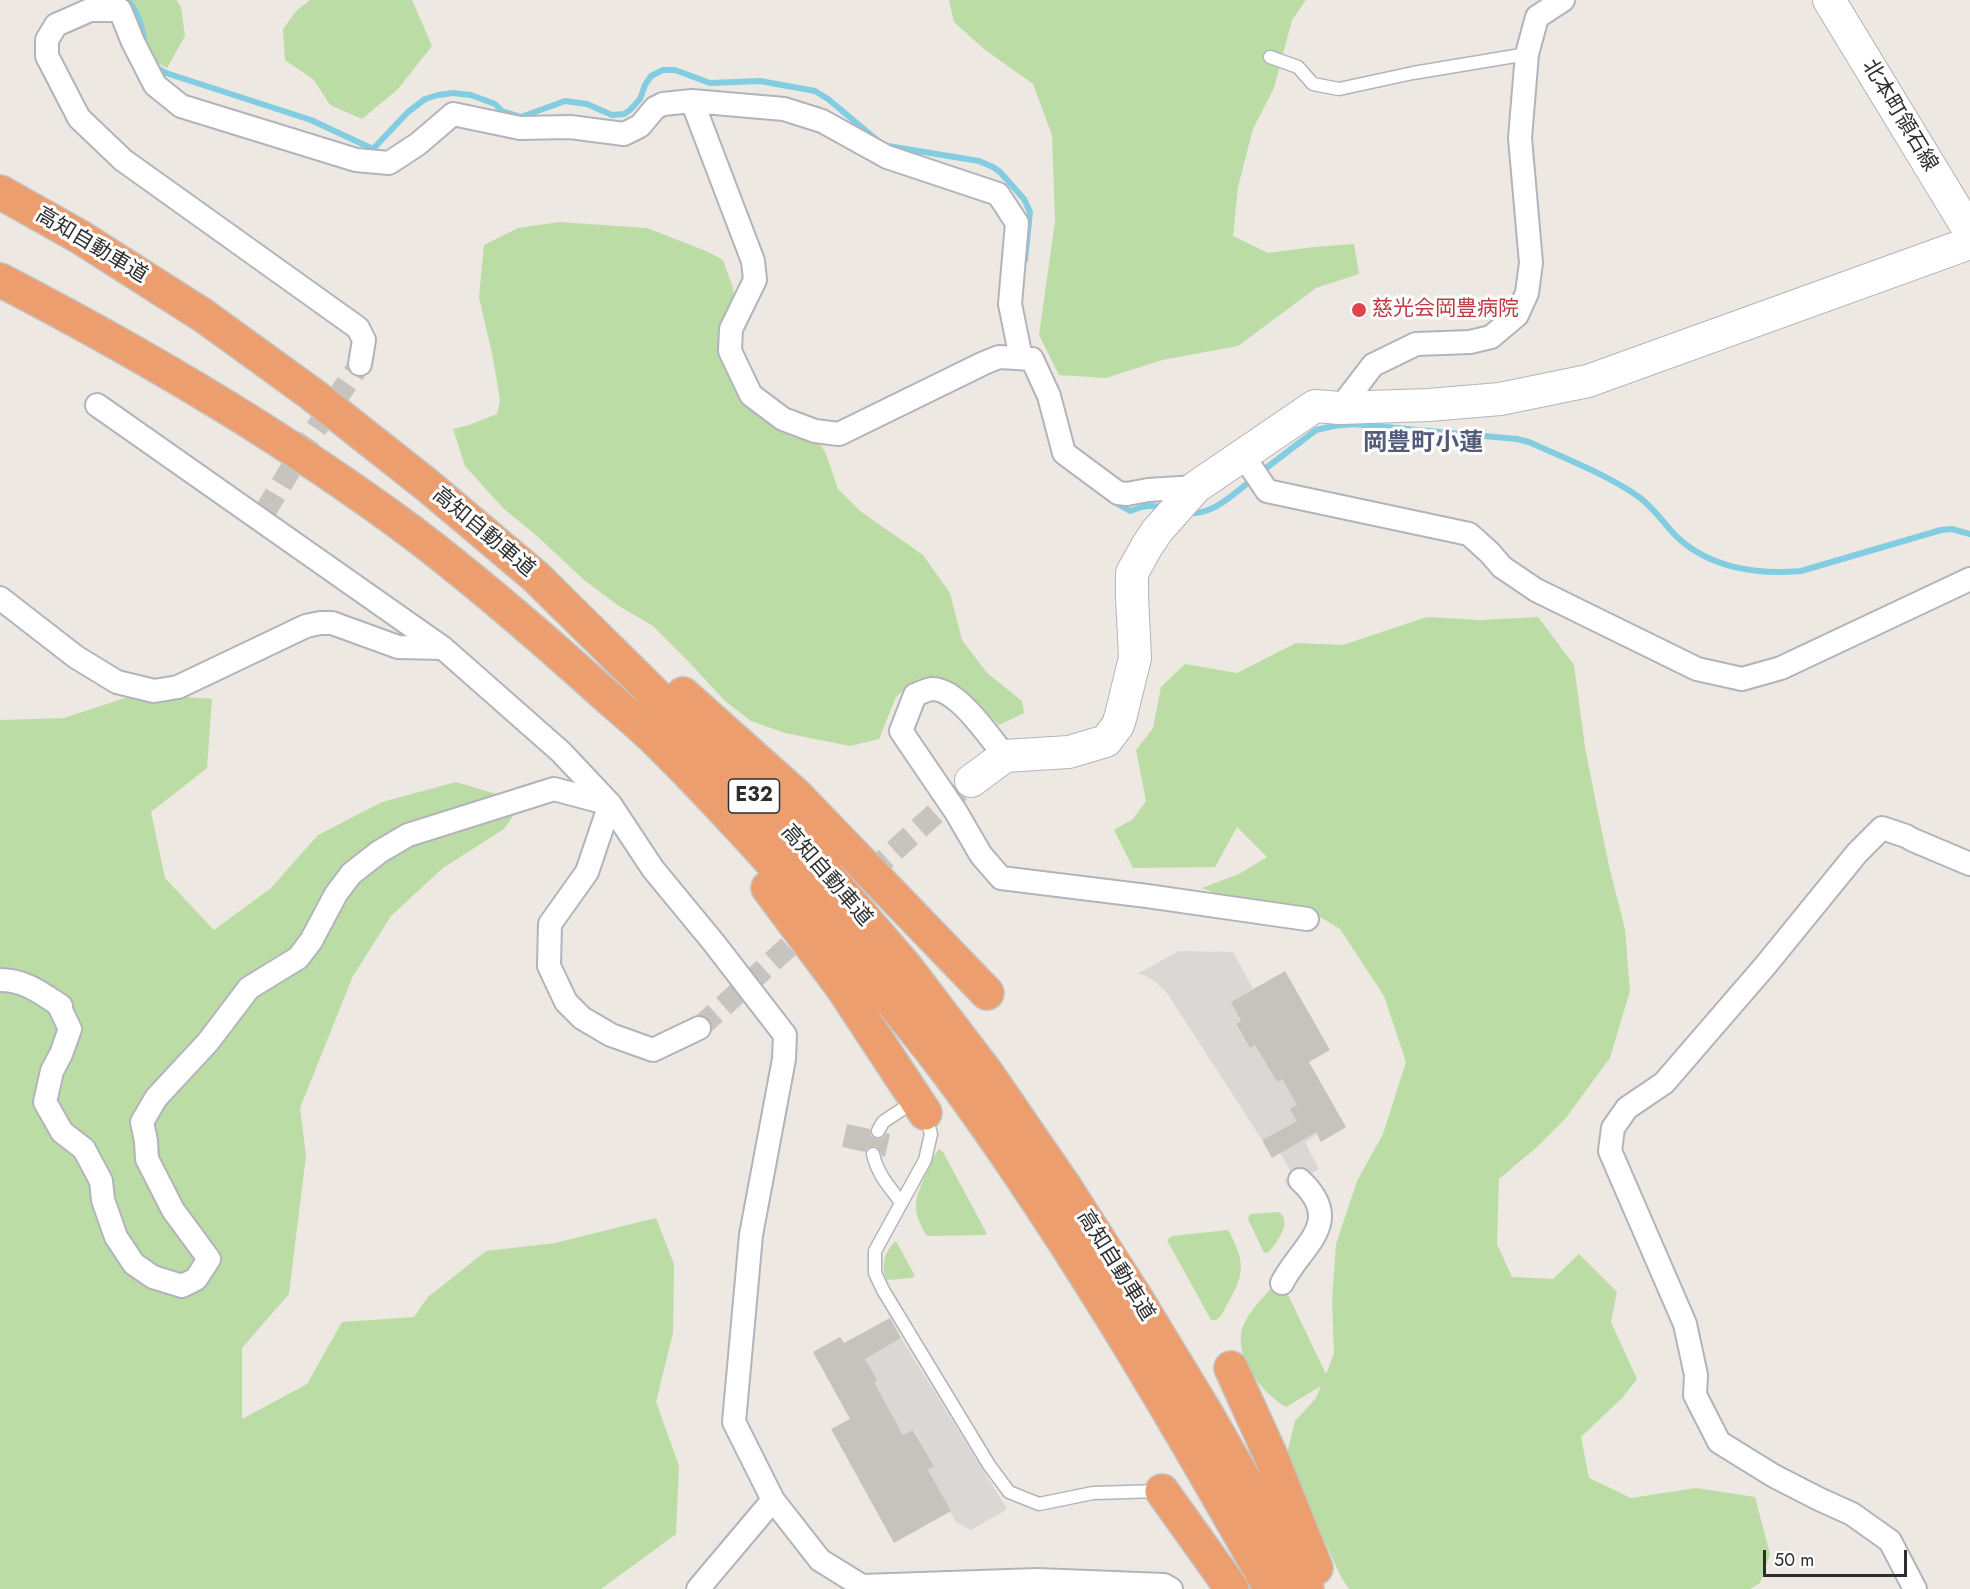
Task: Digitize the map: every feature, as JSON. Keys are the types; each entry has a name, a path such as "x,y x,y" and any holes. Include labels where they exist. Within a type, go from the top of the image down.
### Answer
{"highway":[{"name":"高知自動車道","path":"0,192 80,237 222,329 427,485 536,577 685,724 806,851 904,966 986,1072 1065,1187 1203,1408 1307,1589"},
{"name":"高知自動車道","path":"0,280 167,372 287,446 412,533 531,628 660,744 771,861 880,986 946,1071 1038,1203 1110,1315 1178,1427 1271,1589"},
{"path":"536,577 695,704 796,795 987,993"},
{"path":"531,628 766,884 842,987 921,1106"},
{"path":"1232,1368 1326,1589"},
{"path":"1162,1491 1232,1589"}],"street":[{"path":"1340,408 1373,365 1416,344 1470,342 1491,337 1517,315 1527,293 1531,263 1520,138 1527,54 1537,17 1563,0"},
{"name":"北本町領石線","path":"1829,0 1970,232"},
{"path":"360,364 364,340 358,328 123,160 79,118 47,56 47,40 56,26 90,10 120,10 155,85 182,106 356,160 389,163 418,144 453,114 520,128 570,127 624,134 640,126 655,108 663,104 692,101 784,109 822,121 886,157 998,194 1017,223 1010,304 1026,359 1049,396 1064,453 1118,493 1127,494 1148,490 1182,503"},
{"path":"692,101 753,261 755,280 731,329 730,351 751,395 783,419 815,431 839,434 984,363 999,357 1026,359"},
{"path":"971,781 1005,756 1069,752 1106,741 1118,725 1135,658 1132,573 1135,565 1152,538 1182,503 1253,469 1316,406 1340,408 1430,405 1500,399 1588,381 1970,243"},
{"path":"97,405 262,516 443,648 561,752 610,804 653,869 785,1035 784,1059 751,1236 734,1422 773,1500 820,1560 862,1586 1037,1580 1164,1585 1171,1589"},
{"path":"1253,469 1268,491 1469,534 1491,553 1502,567 1536,590 1697,669 1742,678 1781,668 1970,579"},
{"path":"0,598 76,657 117,682 154,691 178,687 306,626 320,623 332,623 399,647 443,648"},
{"path":"1005,756 952,695 932,689 915,695 901,730 956,812 981,855 1001,878 1307,919"},
{"path":"0,980 13,980 28,985 61,1006 70,1029 52,1071 45,1102 63,1132 84,1149 101,1180 103,1200 116,1237 134,1264 153,1277 182,1286 196,1279 208,1259 173,1210 147,1159 142,1122 156,1098 208,1042 249,988 298,957 311,941 336,894 351,874 379,852 408,835 554,789 610,804"},
{"path":"610,804 587,872 550,924 549,966 566,1002 582,1018 611,1035 653,1050 699,1028"},
{"path":"1914,1589 1890,1541 1852,1514 1774,1476 1719,1442 1695,1395 1696,1374 1685,1324 1610,1151 1613,1128 1627,1108 1664,1083 1765,966 1857,853 1882,828 1970,864"},
{"path":"1282,1283 1287,1272 1313,1239 1319,1225 1318,1205 1310,1190 1300,1180"},
{"path":"698,1589 773,1500"}],"lane":[{"path":"1270,57 1298,67 1313,84 1339,89 1413,73 1527,54"},
{"path":"878,1131 883,1122 921,1106 931,1134 925,1160 875,1251 875,1273 883,1290 989,1465 1009,1492 1040,1504 1094,1493 1162,1491"},
{"path":"873,1154 876,1166 884,1180 901,1202"}],"green space":[{"path":"100,0 176,0 181,7 185,36 167,68 143,55"},
{"path":"310,0 412,0 432,46 398,89 362,119 330,105 314,80 285,60 283,29 297,10"},
{"path":"949,0 1306,0 1292,20 1274,88 1253,129 1238,187 1233,236 1268,253 1354,244 1359,274 1316,288 1238,346 1162,360 1106,378 1059,375 1039,335 1055,221 1052,135 1033,84 984,49 954,22"},
{"path":"559,222 647,228 723,260 733,288 741,365 762,403 801,413 826,454 838,489 860,511 923,555 950,593 962,640 987,673 1022,701 1024,713 999,725 953,682 927,679 906,688 896,697 879,739 850,746 785,733 751,721 725,701 653,626 619,606 584,580 504,509 465,466 453,429 497,414 500,400 479,297 484,245 518,228"},
{"path":"1427,617 1480,620 1538,617 1574,665 1585,747 1609,866 1625,929 1630,991 1610,1058 1565,1119 1537,1147 1499,1179 1497,1244 1512,1277 1553,1279 1579,1254 1617,1292 1611,1322 1637,1379 1622,1398 1581,1437 1589,1478 1631,1498 1696,1488 1755,1497 1770,1554 1760,1583 1750,1589 1349,1589 1285,1461 1295,1421 1316,1398 1321,1386 1286,1407 1276,1401 1258,1382 1244,1358 1241,1333 1245,1322 1280,1278 1326,1374 1334,1353 1332,1300 1336,1244 1357,1181 1383,1134 1406,1062 1384,996 1340,929 1302,906 1245,904 1202,888 1239,874 1267,857 1237,827 1215,867 1133,868 1114,830 1133,819 1146,801 1136,750 1153,728 1161,687 1185,664 1237,673 1296,643 1343,645"},
{"path":"140,693 212,699 207,768 151,812 165,878 214,930 271,888 318,835 382,802 456,782 523,802 504,829 443,868 391,916 353,976 300,1108 306,1155 289,1294 242,1348 242,1419 307,1384 342,1322 414,1317 428,1297 486,1251 555,1243 656,1218 674,1264 673,1333 656,1402 679,1466 676,1534 601,1589 0,1589 0,720 64,718"},
{"path":"939,1149 943,1152 986,1235 927,1236 922,1227 916,1212 917,1198"},
{"path":"1279,1212 1283,1216 1284,1227 1276,1243 1269,1252 1264,1253 1248,1219 1250,1214"},
{"path":"1228,1230 1239,1255 1240,1274 1238,1284 1221,1316 1216,1320 1211,1320 1167,1240 1172,1236"},
{"path":"896,1241 915,1276 887,1280 884,1270 885,1259 892,1244"}],"shaded area":[{"path":"1179,951 1233,952 1253,989 1231,1002 1241,1021 1236,1025 1250,1048 1258,1043 1263,1059 1277,1082 1282,1079 1297,1105 1290,1109 1297,1121 1262,1140 1167,993 1156,982 1137,974"},
{"path":"1311,1124 1317,1135 1305,1142 1319,1169 1288,1187 1284,1180 1293,1175 1280,1153"},
{"path":"901,1338 1007,1509 971,1530 956,1522 928,1470 934,1466 914,1430 903,1435 883,1398 880,1400 865,1359"}],"building":[{"path":"1285,971 1330,1050 1309,1062 1346,1127 1321,1142 1316,1132 1272,1158 1262,1140 1297,1121 1290,1109 1297,1105 1282,1079 1277,1082 1255,1045 1250,1048 1236,1024 1241,1021 1231,1002"},
{"path":"847,1124 870,1129 871,1136 878,1139 883,1138 886,1133 890,1134 885,1157 875,1146 868,1148 865,1152 842,1147"},
{"path":"890,1318 901,1338 865,1359 877,1380 874,1382 903,1435 913,1430 934,1466 928,1470 951,1511 894,1543 831,1429 850,1419 813,1352 840,1337 844,1343"}],"waterway":[{"path":"127,0 140,21 145,46"},
{"path":"155,67 166,73 311,120 373,149 408,112 425,99 438,95 453,93 471,95 495,104 502,111 521,117 565,101 587,104 612,115 624,114 640,99 651,76 663,70 675,70 710,83 760,81 815,91 877,140"},
{"path":"888,146 979,161 1000,172 1024,199 1030,212 1025,260"},
{"path":"1261,472 1316,430 1353,424 1529,442 1586,467 1639,497 1690,548 1719,562 1751,570 1801,571 1941,530 1952,529 1970,534"},
{"path":"1187,513 1197,513 1214,507 1253,479"},
{"path":"1114,502 1130,511 1147,506 1165,508"}],"tunnel":[{"path":"264,513 309,439 360,364"},
{"path":"699,1028 971,781"}],"place":[{"name":"慈光会岡豊病院","path":"1359,310"}],"district":[{"name":"岡豊町小蓮","path":"1423,444"}]}
